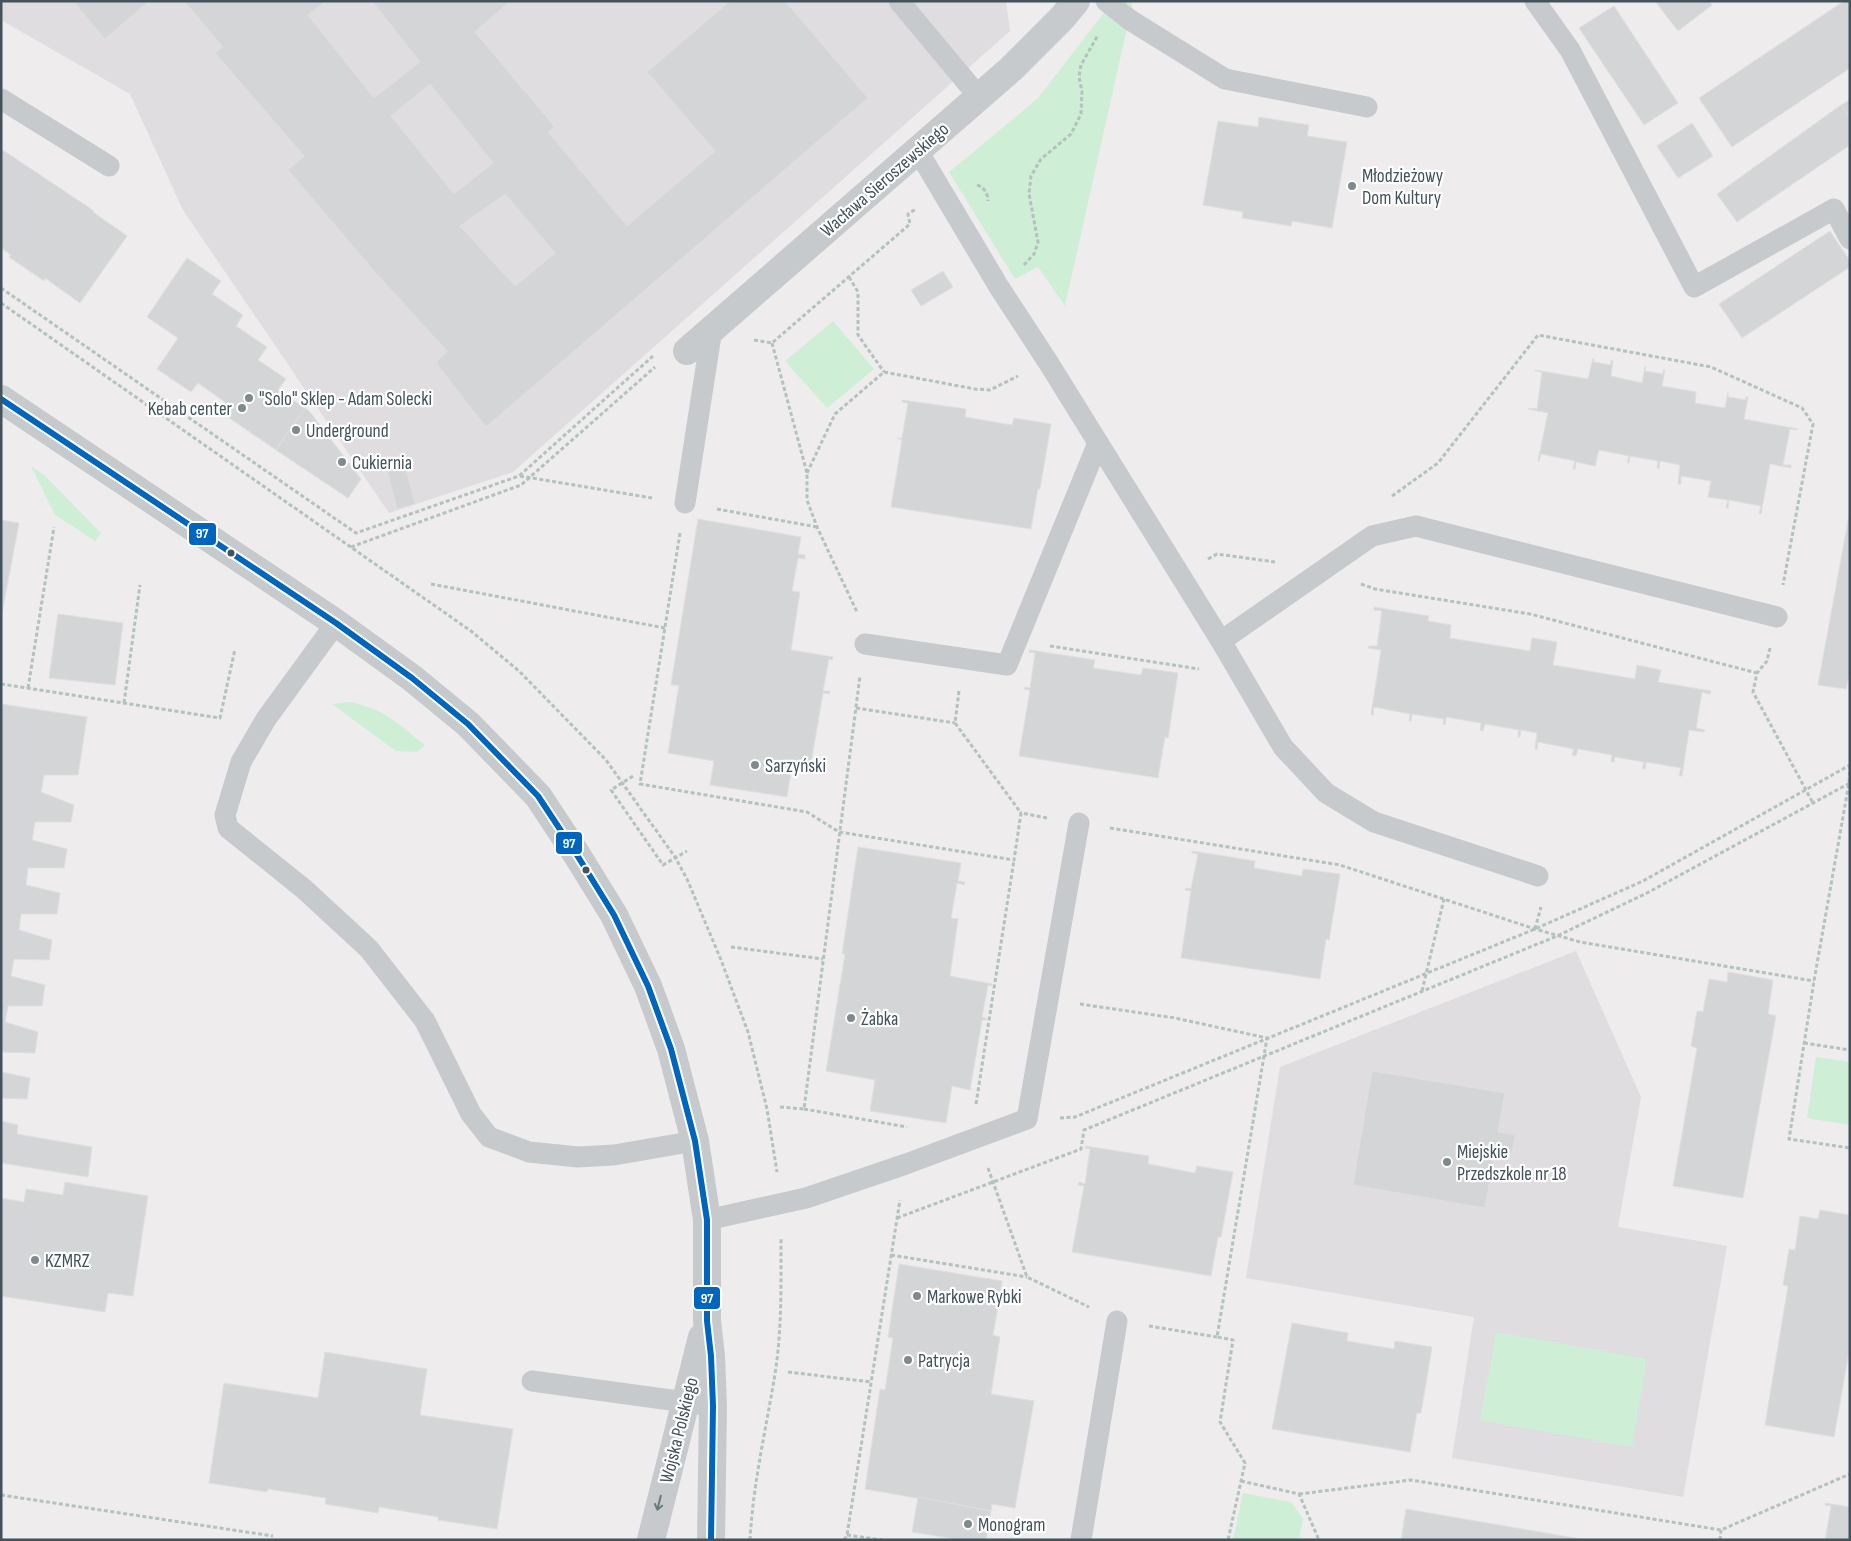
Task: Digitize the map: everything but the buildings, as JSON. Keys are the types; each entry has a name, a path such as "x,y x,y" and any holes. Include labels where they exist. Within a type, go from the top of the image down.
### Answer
{"street":[{"name":"Wacława Sieroszewskiego","path":"687,352 1011,69 1062,18 1076,1"},
{"name":"Wojska Polskiego","path":"1,399 336,623 412,678 468,724 538,796 577,855 614,915 648,986 671,1049 695,1141 707,1220 707,1321 712,1356 713,1406 711,1540"},
{"name":"Wojska Polskiego","path":"651,1540 707,1321"}],"lane":[{"path":"899,1 979,97"},
{"path":"1106,1 1130,20 1224,79 1367,107"},
{"path":"1535,1 1570,50 1694,287 1834,209 1850,239"},
{"path":"1,99 109,166"},
{"path":"918,150 994,279 1048,362 1221,641 1283,747 1326,793 1374,822 1538,876"},
{"path":"685,503 712,329"},
{"path":"864,644 1007,665 1098,442"},
{"path":"1221,641 1372,536 1416,526 1777,617"},
{"path":"336,623 266,719 241,762 224,815 228,828 304,889 369,949 425,1021 471,1114 489,1136 529,1152 578,1157 614,1155 695,1141"},
{"path":"707,1220 806,1198 906,1164 1027,1119 1079,823"},
{"path":"1081,1540 1117,1321"},
{"path":"532,1381 713,1406"}],"path":[{"path":"1022,267 1034,254 1038,242 1029,194 1032,176 1042,159 1071,134 1081,114 1082,92 1079,78 1081,65 1100,32"},
{"path":"972,183 981,186 988,194 988,205"},
{"path":"849,277 858,292 858,335 884,372 975,389 990,390 1048,362"},
{"path":"1,288 356,533 519,476 653,356"},
{"path":"1,304 351,547 522,485 675,349 687,352"},
{"path":"1391,497 1438,463 1538,336 1711,368 1802,408 1813,424 1777,617 1767,661 1757,673 1753,692 1813,803"},
{"path":"772,343 807,473 807,500 817,527 866,630 804,1109"},
{"path":"807,473 835,414 884,372"},
{"path":"685,503 640,784 807,812 839,832 1014,860"},
{"path":"28,688 54,527"},
{"path":"1181,577 1217,554 1295,565 1375,589 1530,614 1757,673"},
{"path":"431,584 664,628"},
{"path":"124,703 140,585"},
{"path":"1017,641 1242,676"},
{"path":"1,684 220,718 235,649"},
{"path":"963,659 955,724 1021,813 1340,865 1534,929 1580,942 1814,981"},
{"path":"856,708 955,724"},
{"path":"1027,1119 1074,1117 1534,929 1643,881 1850,765"},
{"path":"1850,765 1849,783 1814,981 1789,1139 1850,1148"},
{"path":"633,776 612,790 663,865 687,851"},
{"path":"897,1218 1081,1149 1084,1130 1557,936 1647,893 1849,783"},
{"path":"1021,813 970,1138 978,1138 1027,1277"},
{"path":"1422,992 1444,899"},
{"path":"732,947 823,958"},
{"path":"1048,1000 1174,1018 1267,1038"},
{"path":"1217,1337 1267,1038"},
{"path":"1804,1043 1850,1050"},
{"path":"780,1107 804,1109 908,1128 906,1164 847,1535 844,1540"},
{"path":"891,1255 1027,1277 1117,1321 1233,1340 1220,1422 1245,1463 1228,1540"},
{"path":"788,1372 871,1382"},
{"path":"1241,1481 1299,1494 1411,1480 1721,1530 1850,1474"},
{"path":"1299,1494 1319,1540"},
{"path":"1,1495 273,1536"},
{"path":"1720,1540 1721,1530"},
{"path":"847,1535 882,1540"}],"shaded area":[{"path":"1,1 1006,1 1010,31 513,472 389,513 183,210 130,94 1,20"},
{"name":"Miejskie Przedszkole nr 18","path":"1576,951 1641,1097 1618,1227 1727,1246 1683,1497 1452,1458 1474,1317 1246,1278 1280,1067"}],"green space":[{"path":"1113,1 1133,1 1065,306 1038,267 1015,279 949,172 1038,98"},
{"path":"833,321 874,369 827,408 785,361"},
{"path":"31,466 44,475 101,533 95,541 55,515"},
{"path":"351,702 374,709 383,714 425,745 417,752 396,751 332,704"},
{"path":"1816,1057 1850,1062 1850,1125 1807,1118"},
{"path":"1496,1332 1647,1359 1632,1447 1480,1420"},
{"path":"1243,1493 1291,1502 1303,1519 1299,1540 1233,1540"}],"transit line":[{"name":"97","path":"1,399 336,623 412,678 468,724 538,796 577,855 614,915 648,986 671,1049 695,1141 707,1220 707,1321 711,1356 713,1406 711,1540"}],"place":[{"name":"Młodzieżowy Dom Kultury","path":"1352,186"},
{"name":"\"Solo\" Sklep - Adam Solecki","path":"249,398"},
{"name":"Kebab center","path":"242,408"},
{"name":"Underground","path":"296,430"},
{"name":"Cukiernia","path":"342,462"},
{"name":"Sarzyński","path":"755,765"},
{"name":"Żabka","path":"851,1018"},
{"name":"Miejskie Przedszkole nr 18","path":"1447,1162"},
{"name":"KZMRZ","path":"35,1260"},
{"name":"Markowe Rybki","path":"917,1296"},
{"name":"Patrycja","path":"908,1360"},
{"name":"Monogram","path":"968,1524"}]}
